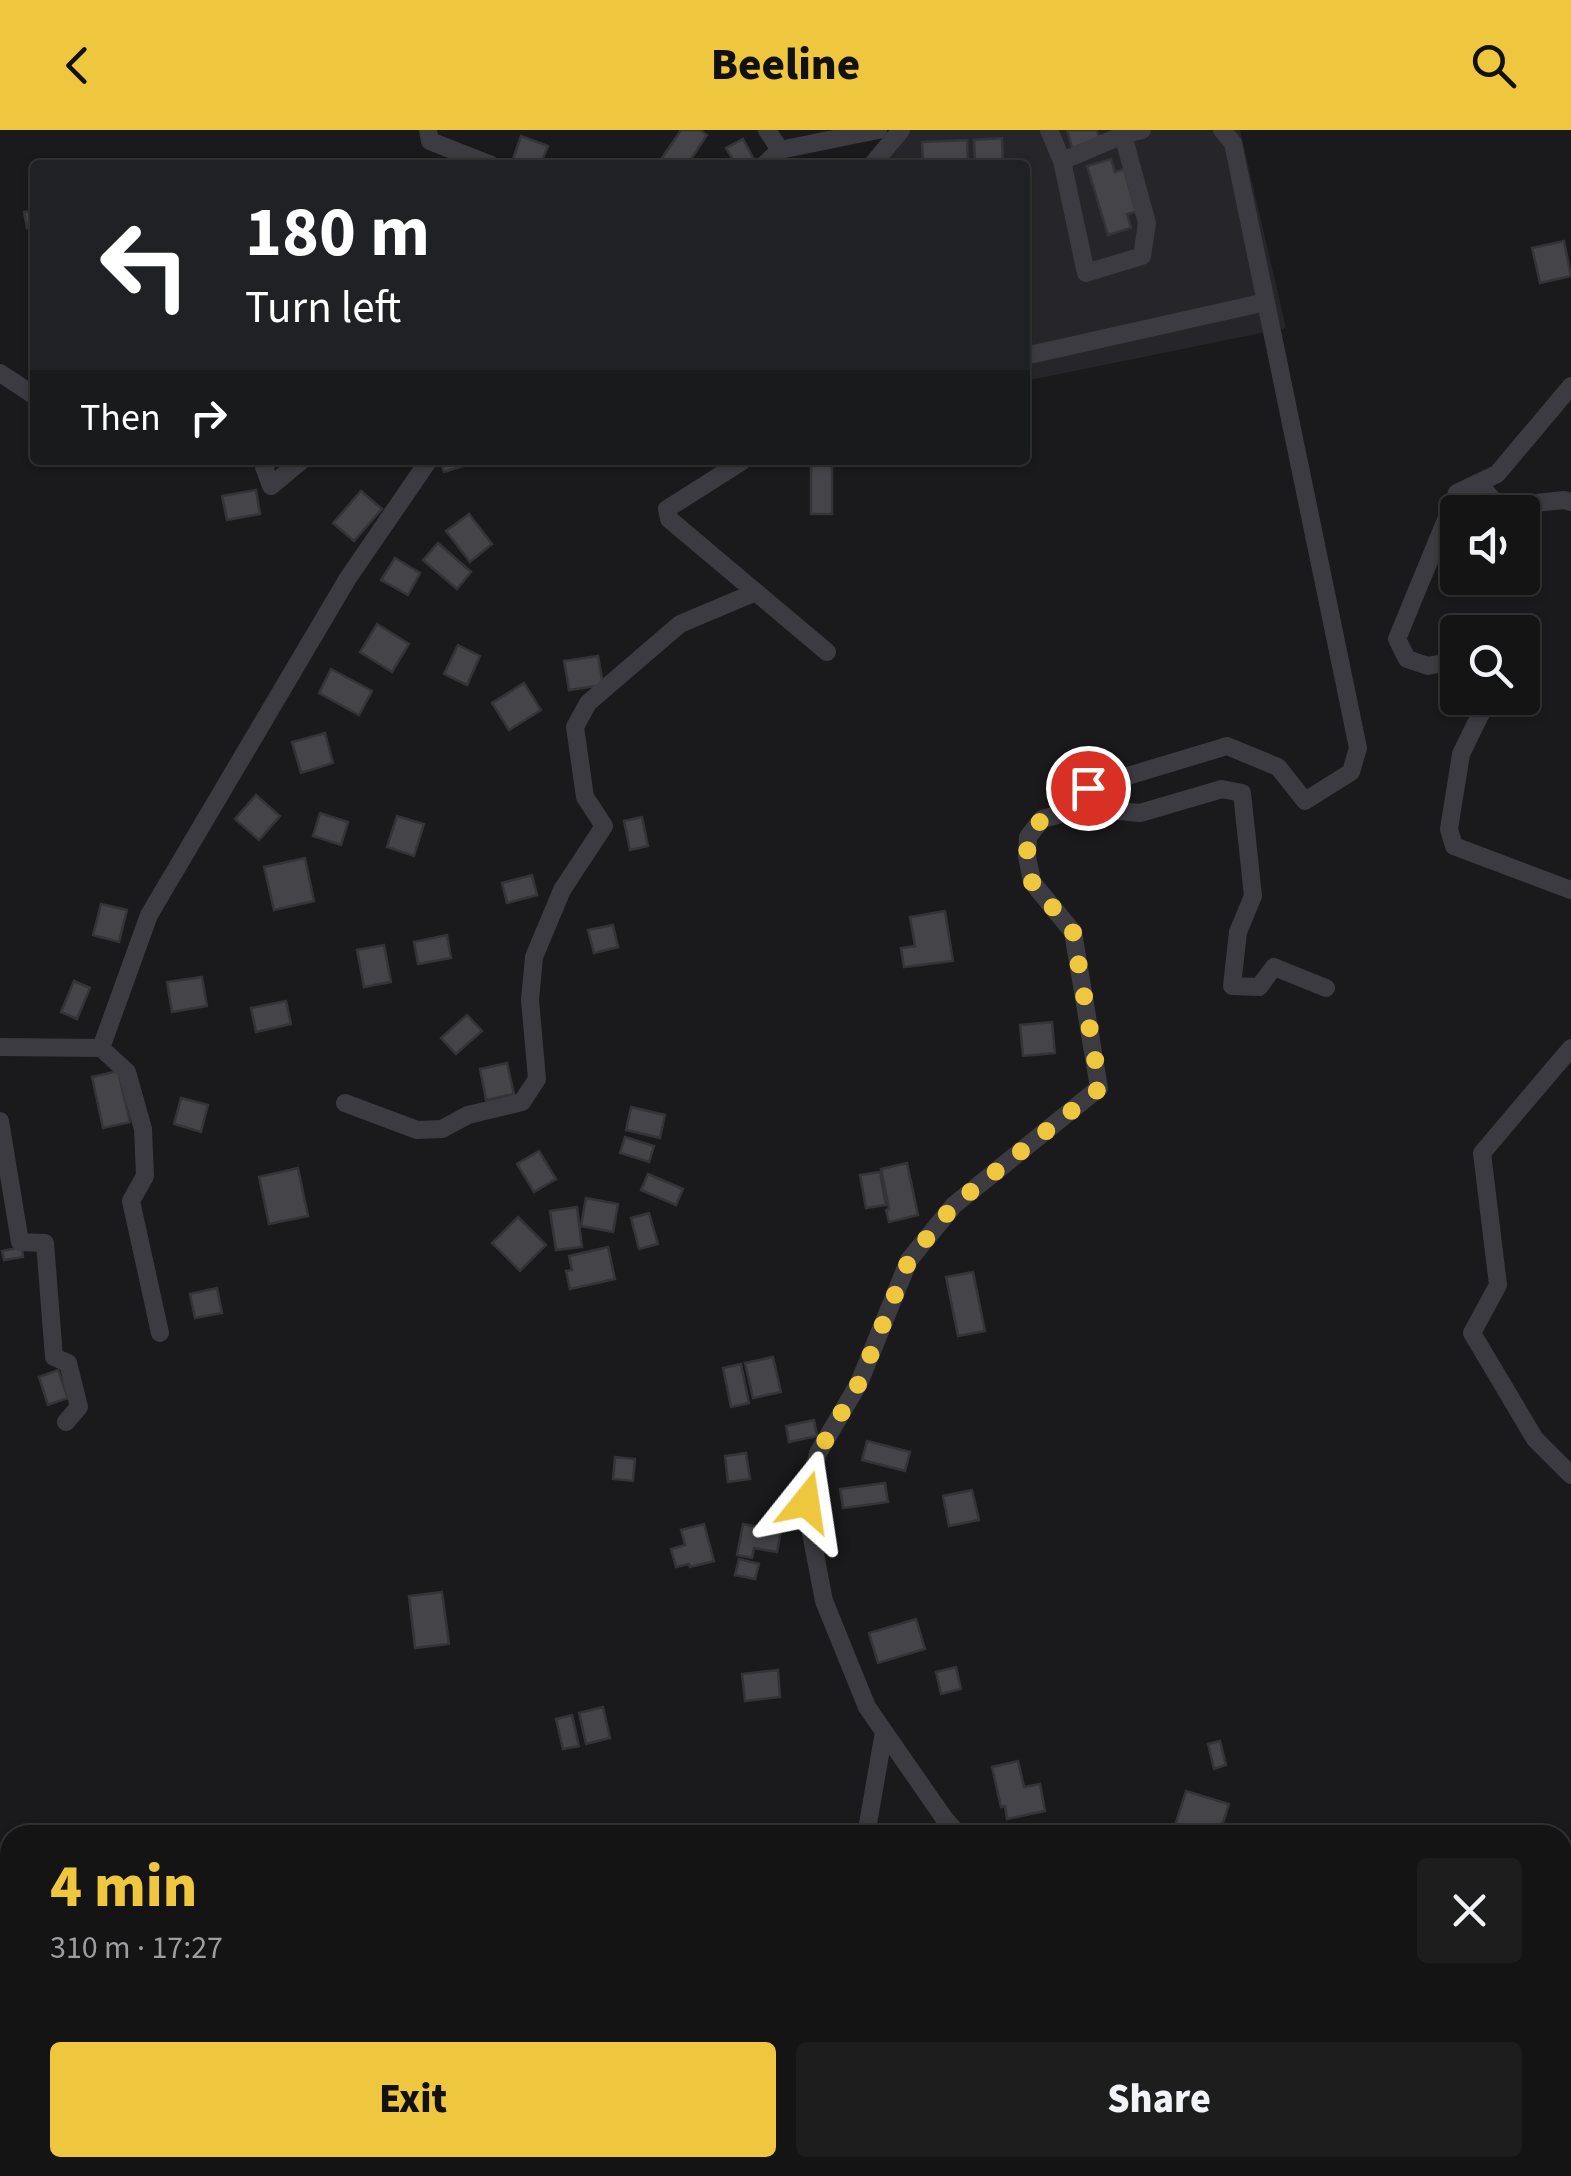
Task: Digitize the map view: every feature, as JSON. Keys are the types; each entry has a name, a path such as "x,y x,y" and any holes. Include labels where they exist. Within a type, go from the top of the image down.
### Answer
{"street":[{"path":"428,130 430,142 478,160"},
{"path":"767,130 780,150"},
{"path":"769,160 780,150 878,130"},
{"path":"876,160 900,130"},
{"path":"1049,130 1062,162 1086,272 1142,256 1147,223 1123,135"},
{"path":"1062,162 1142,130"},
{"path":"1084,808 1088,788 1227,746 1278,768 1305,801 1351,772 1358,748 1234,143 1222,130"},
{"path":"1030,355 1266,302"},
{"path":"0,374 30,393"},
{"path":"1440,664 1428,666 1406,659 1397,639 1456,493 1496,474 1571,386"},
{"path":"265,465 271,486 296,465"},
{"path":"101,1048 149,914 348,578 426,465"},
{"path":"736,465 667,508 669,519 827,652"},
{"path":"1478,483 1499,507 1571,502"},
{"path":"345,1103 417,1130 442,1129 468,1115 522,1102 537,1078 530,1000 534,957 562,890 604,826 586,797 575,727 588,703 680,624 756,592"},
{"path":"1480,715 1461,754 1449,829 1454,846 1571,890"},
{"path":"951,1825 868,1706 824,1601 806,1502 818,1453 859,1383 909,1260 954,1205 1100,1088 1073,932 1032,882 1028,837 1042,819 1084,808 1140,812 1222,789 1242,793 1253,896 1238,932 1232,986 1260,987 1274,967 1326,988"},
{"path":"0,1047 101,1048 127,1072 143,1129 145,1176 130,1201 160,1333"},
{"path":"1571,1048 1482,1154 1498,1285 1472,1333 1535,1439 1571,1475"},
{"path":"0,1120 20,1242 45,1243 54,1357 68,1363 79,1407 66,1422"},
{"path":"868,1825 884,1732"}],"shaded area":[{"path":"891,130 1240,130 1286,328 1030,380 1030,160 864,160"}],"building":[{"path":"681,130 700,130 707,135 690,160 661,160"},
{"path":"1067,130 1097,130 1100,140 1072,148"},
{"path":"521,136 548,146 542,160 513,160"},
{"path":"1002,138 1003,160 975,160 974,140"},
{"path":"743,139 754,160 733,160 726,148"},
{"path":"967,140 968,160 923,160 922,142"},
{"path":"1111,159 1115,172 1124,169 1136,212 1127,214 1131,228 1108,235 1087,166"},
{"path":"30,211 30,227 27,228 24,212"},
{"path":"1564,241 1571,276 1540,283 1532,248"},
{"path":"442,465 463,465 463,466 444,472"},
{"path":"811,465 832,465 832,514 811,514"},
{"path":"256,490 260,514 227,520 222,496"},
{"path":"361,491 382,509 354,541 333,523"},
{"path":"469,514 492,544 470,562 446,531"},
{"path":"438,543 471,572 457,589 423,560"},
{"path":"395,558 420,573 408,595 381,580"},
{"path":"377,624 409,644 392,672 360,652"},
{"path":"458,645 480,656 467,685 444,674"},
{"path":"598,656 603,685 569,690 564,661"},
{"path":"331,669 372,691 359,715 319,693"},
{"path":"524,683 541,710 509,730 492,703"},
{"path":"325,733 333,763 301,773 292,742"},
{"path":"256,795 280,816 259,840 235,819"},
{"path":"320,813 348,822 341,845 313,836"},
{"path":"397,816 424,824 414,856 387,847"},
{"path":"642,817 648,846 630,850 624,821"},
{"path":"305,858 314,901 274,910 264,867"},
{"path":"532,875 537,895 507,903 502,883"},
{"path":"101,904 127,910 119,942 93,935"},
{"path":"945,911 953,961 904,967 901,948 915,946 910,917"},
{"path":"613,925 618,947 594,953 588,930"},
{"path":"447,935 451,958 418,964 414,942"},
{"path":"384,945 391,982 364,987 357,950"},
{"path":"202,977 207,1006 172,1012 167,982"},
{"path":"74,981 90,988 77,1019 61,1012"},
{"path":"286,1001 291,1024 256,1032 251,1008"},
{"path":"467,1015 482,1031 456,1054 441,1038"},
{"path":"1052,1022 1055,1053 1023,1056 1020,1025"},
{"path":"507,1063 514,1094 486,1100 480,1069"},
{"path":"118,1071 130,1122 103,1128 92,1077"},
{"path":"181,1098 208,1105 201,1132 174,1124"},
{"path":"631,1107 665,1115 660,1138 626,1130"},
{"path":"625,1137 654,1146 649,1162 620,1153"},
{"path":"539,1151 556,1179 534,1192 517,1164"},
{"path":"907,1163 918,1215 889,1222 881,1169"},
{"path":"298,1168 308,1216 269,1224 259,1177"},
{"path":"880,1172 886,1205 866,1208 860,1175"},
{"path":"648,1174 683,1189 676,1205 641,1190"},
{"path":"586,1198 618,1204 613,1232 581,1226"},
{"path":"577,1207 582,1247 556,1250 550,1211"},
{"path":"649,1213 658,1244 639,1249 631,1218"},
{"path":"518,1217 546,1245 520,1271 492,1243"},
{"path":"22,1247 23,1257 4,1260 2,1251"},
{"path":"608,1247 615,1279 570,1289 566,1271 572,1270 569,1256"},
{"path":"973,1272 985,1331 958,1336 946,1277"},
{"path":"217,1288 222,1313 195,1318 190,1294"},
{"path":"773,1357 781,1392 753,1398 745,1363"},
{"path":"741,1364 749,1403 731,1407 723,1368"},
{"path":"58,1370 68,1398 48,1405 39,1377"},
{"path":"814,1420 817,1436 789,1442 786,1426"},
{"path":"867,1441 910,1452 905,1471 862,1460"},
{"path":"746,1453 750,1479 728,1482 725,1456"},
{"path":"615,1457 635,1459 633,1481 613,1479"},
{"path":"885,1483 888,1502 843,1508 840,1489"},
{"path":"972,1490 979,1520 949,1526 943,1496"},
{"path":"704,1524 714,1561 676,1567 671,1549 685,1545 681,1530"},
{"path":"743,1524 781,1531 777,1552 754,1548 752,1558 737,1555"},
{"path":"739,1559 759,1564 755,1579 735,1575"},
{"path":"442,1592 449,1644 415,1648 409,1596"},
{"path":"916,1619 925,1649 878,1663 869,1633"},
{"path":"956,1667 961,1689 941,1694 936,1672"},
{"path":"778,1670 780,1697 745,1701 742,1674"},
{"path":"603,1707 610,1738 586,1744 579,1713"},
{"path":"572,1715 579,1746 563,1749 556,1719"},
{"path":"1220,1741 1226,1765 1214,1769 1208,1744"},
{"path":"1018,1761 1024,1787 1040,1784 1045,1811 1007,1819 992,1767"},
{"path":"1186,1791 1229,1804 1222,1825 1175,1825"}],"route":[{"path":"806,1502 818,1453 859,1383 909,1260 954,1205 1100,1088 1073,932 1032,882 1027,856 1028,837 1042,819 1084,808 1088,788"}]}
